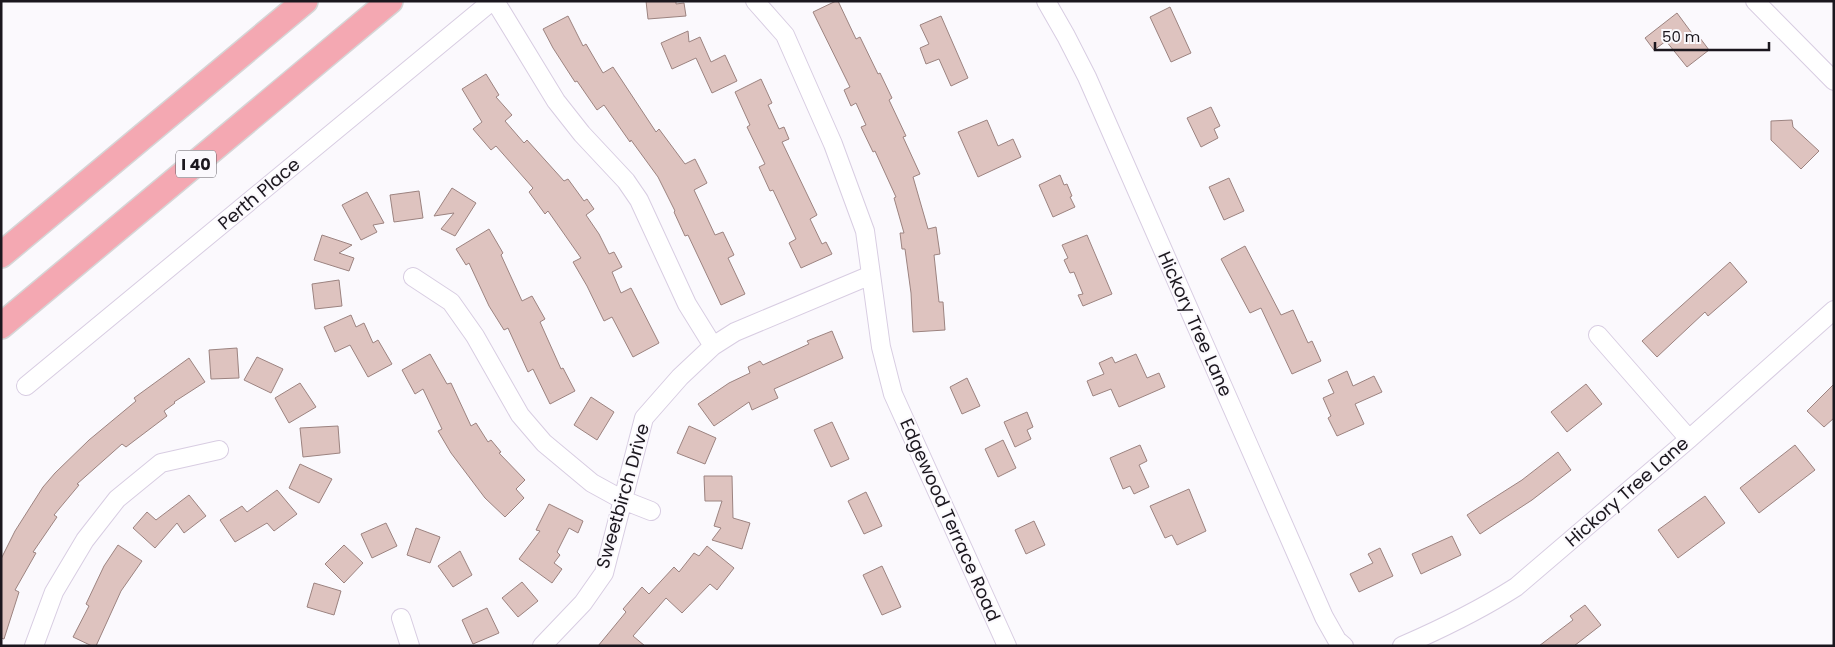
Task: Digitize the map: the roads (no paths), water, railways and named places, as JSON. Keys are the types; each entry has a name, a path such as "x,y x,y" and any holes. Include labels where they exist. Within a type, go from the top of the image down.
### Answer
{"highway":[{"path":"1,255 305,1"},
{"name":"I 40","path":"1,326 390,1"}],"street":[{"path":"494,1 556,101 582,134 626,181 639,200 687,304 713,346"},
{"name":"Perth Place","path":"26,386 494,1"},
{"name":"Edgewood Terrace Road","path":"755,1 785,35 833,144 865,231 881,347 893,394 1007,646"},
{"name":"Hickory Tree Lane","path":"1046,1 1087,78 1324,617 1337,640 1344,646"},
{"path":"1755,1 1834,81"},
{"name":"Sweetbirch Drive","path":"542,646 583,604 604,572 644,418 680,377 713,346 736,332 871,275"},
{"path":"413,276 451,302 475,336 520,415 544,443 592,483 623,500 651,511"},
{"name":"Hickory Tree Lane","path":"1402,646 1452,623 1516,587 1689,439 1834,310"},
{"path":"1598,335 1689,439"},
{"path":"34,646 54,592 85,540 117,499 161,463 219,450"},
{"path":"401,618 410,646"}]}
